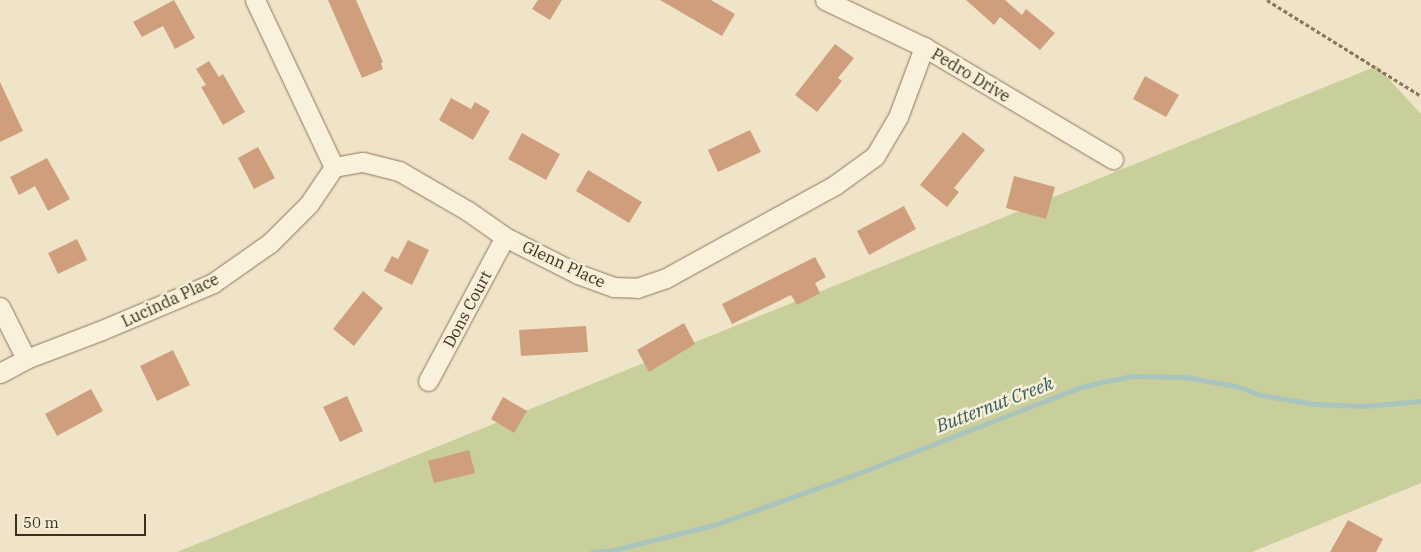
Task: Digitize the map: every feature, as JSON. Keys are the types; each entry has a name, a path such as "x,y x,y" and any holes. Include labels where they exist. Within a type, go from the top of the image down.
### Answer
{"street":[{"path":"255,0 334,167"},
{"name":"Pedro Drive","path":"825,0 924,47 1113,159"},
{"name":"Glenn Place","path":"334,167 363,162 399,171 468,211 505,237 578,274 614,287 637,288 666,278 835,185 875,156 898,117 924,47"},
{"name":"Lucinda Place","path":"0,373 26,360 213,283 270,243 308,204 334,167"},
{"name":"Dons Court","path":"428,381 505,237"},
{"path":"0,307 26,360"}],"path":[{"path":"1267,0 1421,96"}],"green space":[{"path":"1377,66 1421,114 1421,483 1252,552 177,552"}],"building":[{"path":"174,0 195,38 175,49 163,26 142,37 133,22"},
{"path":"328,0 356,0 383,62 381,63 383,69 362,78"},
{"path":"538,0 562,0 550,20 532,9"},
{"path":"660,0 711,0 735,14 722,36"},
{"path":"966,0 1005,0 1022,15 1026,9 1055,33 1040,50 1000,17 994,25"},
{"path":"835,44 854,58 838,78 842,81 817,112 795,95"},
{"path":"209,61 219,77 223,74 245,112 223,125 201,87 206,85 196,69"},
{"path":"1145,76 1179,95 1166,117 1133,99"},
{"path":"0,82 23,131 0,142"},
{"path":"451,98 471,109 475,102 490,111 473,140 439,120"},
{"path":"750,130 761,152 718,172 708,150"},
{"path":"963,132 985,150 954,188 959,192 947,207 920,185"},
{"path":"522,133 560,154 546,180 508,159"},
{"path":"258,147 275,178 254,189 238,158"},
{"path":"47,158 70,199 48,211 35,186 19,195 10,177"},
{"path":"588,170 642,202 629,223 576,191"},
{"path":"1014,176 1055,187 1046,219 1006,208"},
{"path":"904,206 916,229 869,255 857,231"},
{"path":"77,239 87,260 58,274 48,253"},
{"path":"408,240 429,250 412,285 384,271 392,256 398,259"},
{"path":"815,257 826,277 815,283 820,293 797,305 791,295 732,324 722,304"},
{"path":"363,291 383,308 354,346 333,329"},
{"path":"684,323 695,344 649,372 637,350"},
{"path":"586,326 588,352 521,356 519,330"},
{"path":"173,350 190,385 157,401 140,366"},
{"path":"91,389 103,411 57,436 45,414"},
{"path":"347,396 363,431 340,442 323,407"},
{"path":"503,397 527,411 514,433 491,419"},
{"path":"469,450 475,473 434,483 428,461"},
{"path":"1348,520 1383,539 1376,552 1330,552"}],"waterway":[{"name":"Butternut Creek","path":"592,552 613,550 714,525 854,475 1081,387 1133,376 1185,377 1236,386 1261,395 1314,404 1365,406 1421,401"}]}
